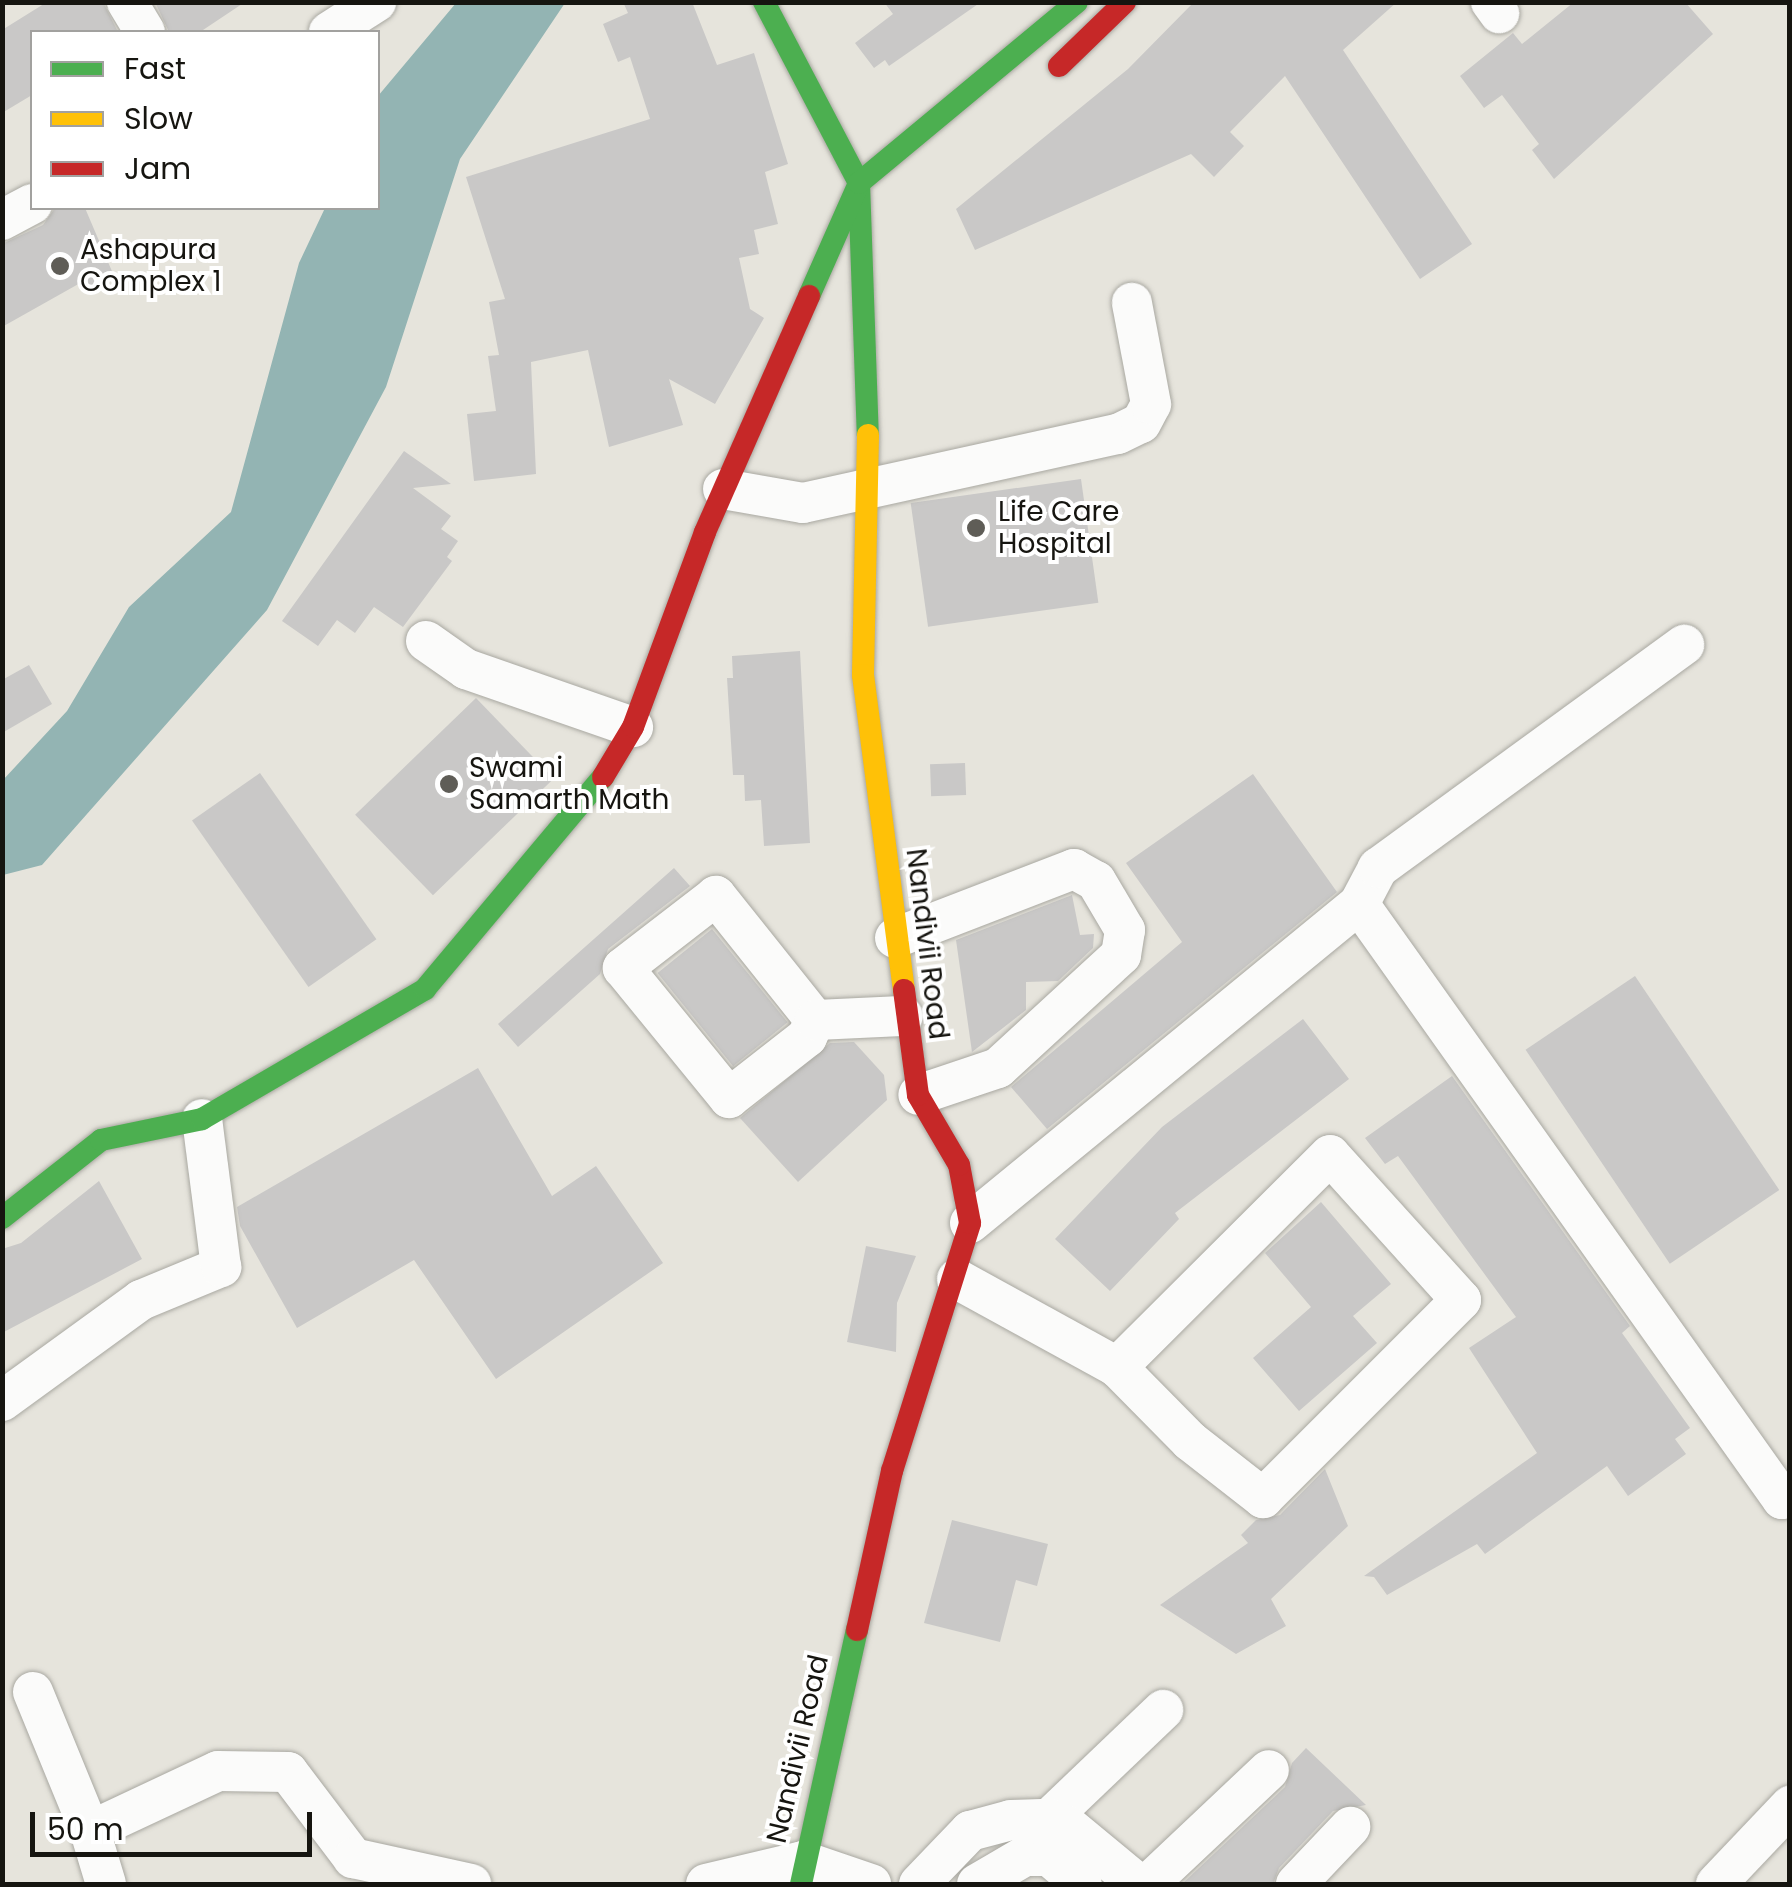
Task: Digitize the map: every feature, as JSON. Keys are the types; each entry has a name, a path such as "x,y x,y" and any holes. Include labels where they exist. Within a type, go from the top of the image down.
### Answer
{"street":[{"path":"127,2 144,30"},
{"path":"332,30 376,2"},
{"name":"Nandivii Road","path":"764,2 860,182 870,486 863,675 903,1016 918,1096 959,1165 970,1224 957,1279 892,1471 802,1873"},
{"path":"2,1218 101,1140 202,1119 425,989 611,767 633,727 723,490 860,182 1077,2"},
{"path":"1047,77 1125,2"},
{"path":"860,221 892,197"},
{"path":"2,220 30,205"},
{"path":"723,490 803,502 1118,434 1141,424 1151,404 1132,303"},
{"path":"426,640 466,669 633,727"},
{"path":"970,1224 1359,904 1378,868 1684,645"},
{"path":"895,938 1074,869 1096,881 1125,930 1121,955 998,1068 918,1096"},
{"path":"716,896 815,1020 807,1036 729,1098 622,968 704,898 716,896"},
{"path":"1359,904 1787,1501"},
{"path":"815,1020 903,1016"},
{"path":"2,1401 140,1300 221,1267 202,1119"},
{"path":"957,1279 1118,1367 1190,1441 1263,1498 1461,1300 1330,1154 1118,1367"},
{"path":"33,1692 90,1831 106,1884"},
{"path":"1049,1819 1164,1710"},
{"path":"1148,1884 1269,1770"},
{"path":"90,1831 218,1772 288,1772 348,1871 468,1884"},
{"path":"1716,1884 1790,1806"},
{"path":"943,1876 970,1831 1011,1820 1049,1819 1068,1826 1138,1884"},
{"path":"1296,1884 1350,1828"},
{"path":"977,1884 1026,1856 1049,1856 1082,1884"},
{"path":"706,1884 802,1873 871,1884"}],"water":[{"path":"456,3 565,3 460,159 386,387 267,610 42,865 3,875 3,780 67,711 129,607 231,512 299,263 324,210 380,210 380,94"}],"building":[{"path":"47,2 103,2 117,30 30,30 30,96 2,113 2,30"},
{"path":"155,2 245,2 203,30 168,30"},
{"path":"623,2 692,2 717,65 754,53 788,164 765,172 778,224 754,230 759,254 739,258 750,309 764,318 715,404 669,379 683,425 609,447 588,350 531,362 536,474 474,481 467,414 496,411 488,356 499,355 489,302 505,299 466,177 650,119 630,57 618,62 603,24 628,13"},
{"path":"884,2 981,2 889,66 885,60 874,68 855,43 893,14"},
{"path":"1194,2 1397,2 1343,50 1472,244 1420,279 1285,76 1230,132 1244,146 1214,177 1191,154 975,250 956,209 1128,69"},
{"path":"1574,2 1685,2 1713,34 1554,179 1532,150 1539,144 1502,95 1484,108 1460,76 1513,33 1522,44"},
{"name":"Ashapura Complex 1","path":"54,210 86,210 114,276 91,292 82,282 2,327 2,244 43,225"},
{"path":"404,451 451,484 413,488 451,516 441,529 458,541 447,557 452,561 403,627 374,607 355,633 337,620 318,646 282,621"},
{"path":"1081,479 1098,603 928,627 911,503"},
{"path":"800,651 810,843 764,846 761,800 745,801 744,775 733,775 727,678 733,678 732,656"},
{"path":"29,665 52,704 2,733 2,680"},
{"path":"476,698 554,779 433,895 355,815"},
{"path":"965,763 966,795 931,796 930,764"},
{"path":"260,773 376,939 308,987 192,821"},
{"path":"1253,774 1337,892 1047,1129 1011,1087 1182,942 1126,863"},
{"path":"674,868 690,886 608,949 600,974 518,1047 498,1024"},
{"path":"1072,895 1080,935 1094,934 1093,948 1058,981 1026,982 1026,1010 972,1052 956,940"},
{"path":"712,929 788,1022 733,1066 658,973"},
{"path":"1635,976 1779,1190 1670,1264 1526,1050"},
{"path":"1303,1019 1349,1079 1175,1213 1179,1219 1110,1291 1055,1239 1162,1127"},
{"path":"854,1042 884,1075 887,1100 798,1182 740,1118 830,1043"},
{"path":"478,1068 552,1196 596,1166 663,1263 496,1379 414,1260 297,1328 240,1226 237,1207"},
{"path":"1452,1076 1630,1326 1622,1333 1690,1428 1675,1439 1686,1454 1628,1496 1607,1466 1485,1554 1477,1544 1387,1595 1374,1577 1364,1576 1537,1453 1469,1348 1516,1317 1398,1156 1385,1164 1365,1138"},
{"path":"99,1181 142,1259 2,1333 2,1249 21,1243"},
{"path":"1321,1202 1391,1284 1353,1316 1377,1343 1299,1411 1253,1358 1311,1307 1265,1253"},
{"path":"866,1246 916,1256 897,1303 896,1352 847,1342"},
{"path":"1325,1469 1348,1526 1271,1599 1286,1626 1236,1654 1160,1605 1248,1543 1241,1535 1256,1520 1280,1515"},
{"path":"952,1520 1048,1544 1037,1586 1016,1580 1000,1642 924,1623"},
{"path":"1306,1748 1366,1805 1333,1811 1279,1868 1273,1884 1182,1884 1285,1787 1292,1763"}],"traffic: fast":[{"path":"764,2 859,183 868,435"},
{"path":"809,296 859,183 1077,2"},
{"path":"2,1218 101,1140 202,1119 425,989 603,777"},
{"path":"801,1884 857,1630"}],"traffic: slow":[{"path":"868,435 863,675 904,990"}],"traffic: jam":[{"path":"1059,66 1125,2"},
{"path":"603,777 633,727 705,532 809,296"},
{"path":"857,1630 892,1471 970,1223 959,1165 918,1095 904,990"}],"place":[{"name":"Ashapura Complex 1","path":"60,266"},
{"name":"Life Care Hospital","path":"976,528"},
{"name":"Swami Samarth Math","path":"449,784"}]}
